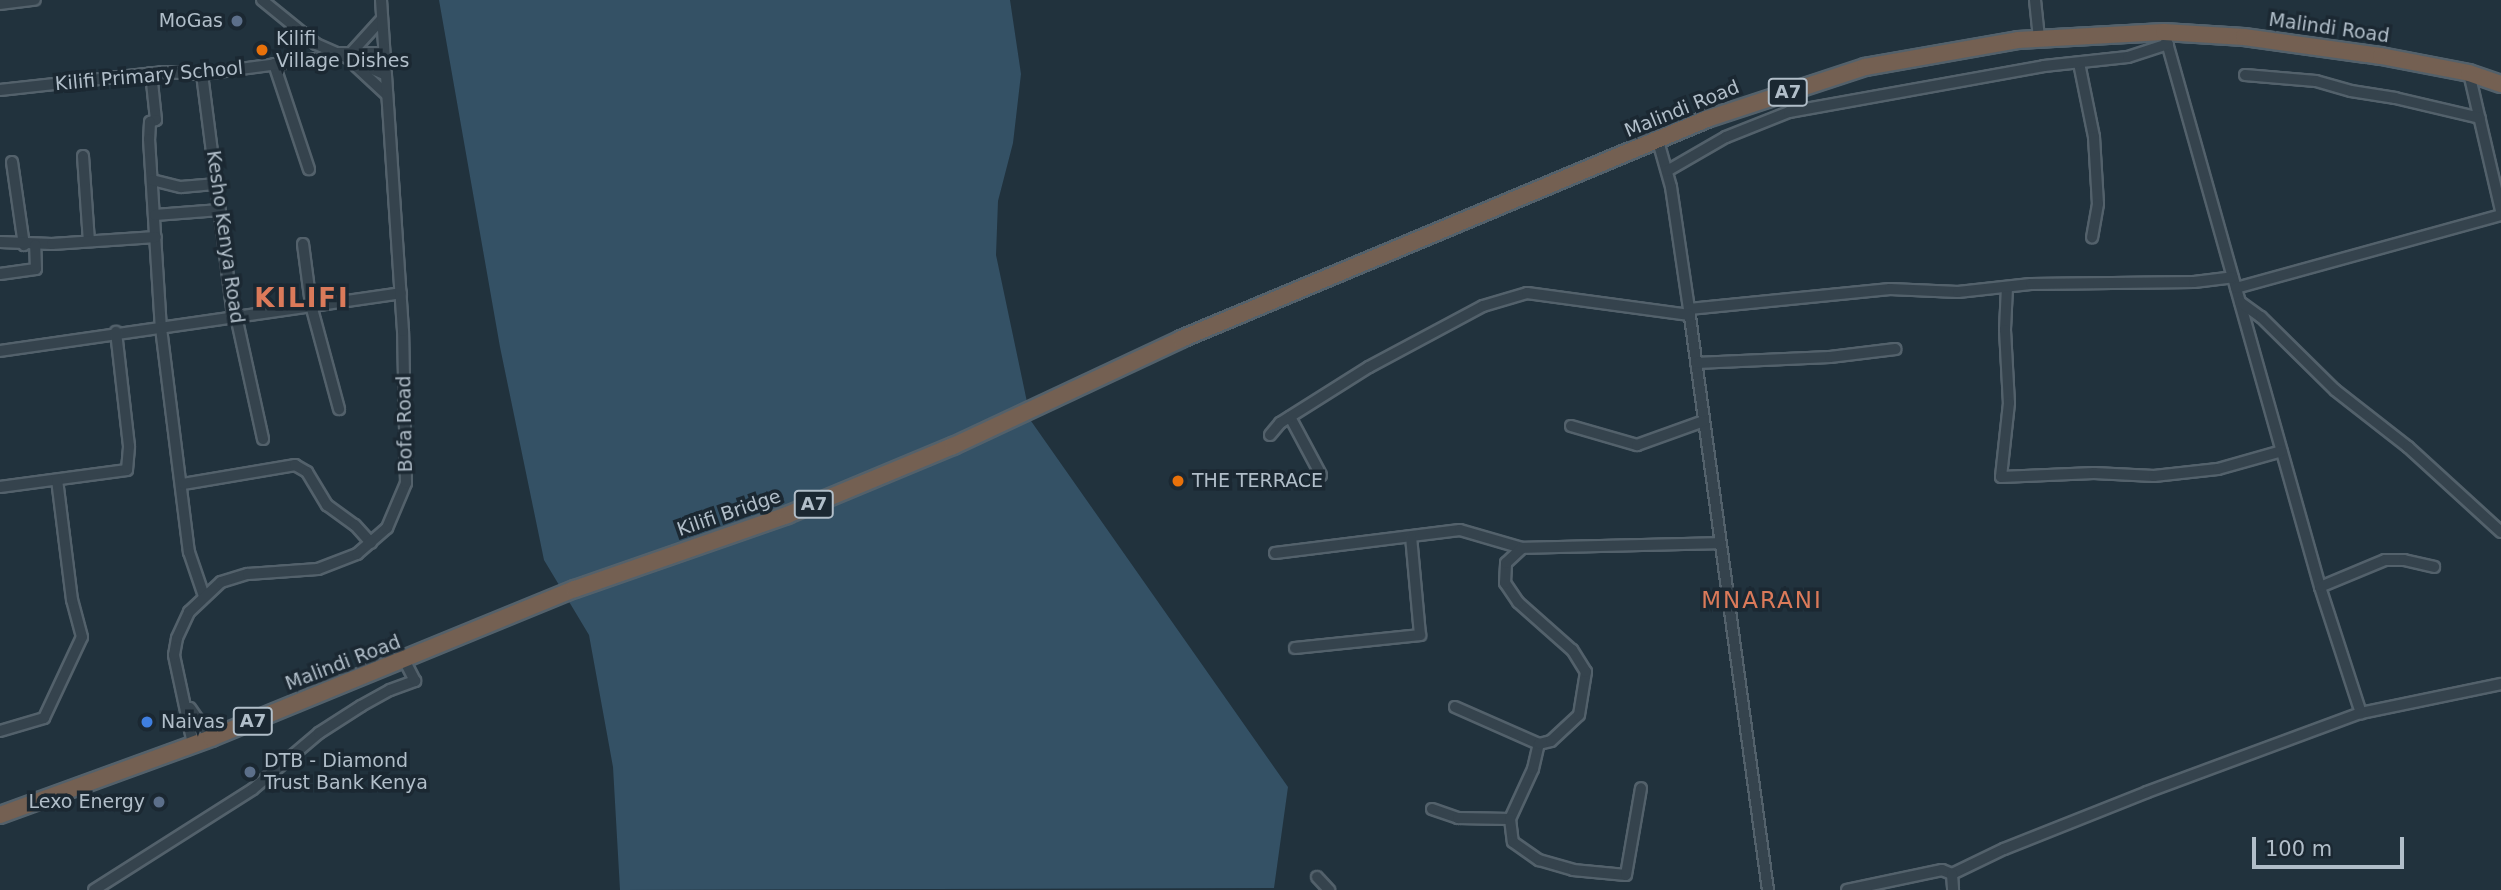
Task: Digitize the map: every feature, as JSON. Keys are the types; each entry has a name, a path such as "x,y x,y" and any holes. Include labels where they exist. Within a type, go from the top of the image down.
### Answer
{"highway":[{"name":"Malindi Road","path":"1118,368 1707,118 1865,66 2039,38 2244,37 2324,47 2469,73 2501,84"},
{"name":"Kilifi Bridge","path":"503,620 575,589 787,515 953,446 1118,368"},
{"name":"Malindi Road","path":"0,815 211,738 503,620"}],"street":[{"path":"0,4 35,0"},
{"path":"262,0 279,17 343,56 384,74"},
{"name":"Bofa Road","path":"194,744 175,671 177,638 189,612 220,582 333,565 357,554 387,528 406,483 401,293 381,0"},
{"path":"2035,0 2039,38"},
{"path":"343,56 381,20"},
{"path":"1667,171 1726,137 1789,112 2128,57 2166,38 2320,587 2361,713"},
{"name":"Kilifi Primary School","path":"0,90 151,74 202,74 343,56 383,54"},
{"path":"343,56 387,95"},
{"path":"2079,63 2094,137 2098,204 2092,237"},
{"path":"274,64 309,169"},
{"path":"2236,288 2501,213 2469,73"},
{"path":"151,74 156,120 149,127 161,328 183,484 189,552 204,596"},
{"name":"Kesho Kenya Road","path":"202,74 232,309 236,316 263,439"},
{"path":"2245,75 2316,81 2480,118"},
{"path":"1658,141 1667,171 1689,312 1768,890"},
{"path":"83,156 89,241"},
{"path":"0,274 36,268 12,162"},
{"path":"152,180 181,187 217,184"},
{"path":"155,215 220,210"},
{"path":"0,242 29,245 156,237"},
{"path":"303,244 311,305 339,409"},
{"path":"1270,435 1290,417 1369,367 1483,306 1527,293 1689,312 1890,289 1958,292 2060,283 2194,282 2233,277"},
{"path":"2007,287 2005,355 2009,403 2001,477 2082,473 2154,476 2218,469 2282,451"},
{"path":"0,351 116,332 161,328 401,293"},
{"path":"2240,302 2261,317 2335,390 2408,447 2501,532"},
{"path":"0,487 125,471 129,467 116,332"},
{"path":"1696,363 1830,357 1896,349"},
{"path":"1290,417 1321,475"},
{"path":"1571,426 1636,445 1704,421"},
{"path":"183,484 295,466 307,472 327,505 355,525 371,543"},
{"path":"0,731 44,718 82,637 72,600 57,480"},
{"path":"1275,553 1460,530 1522,548 1720,543"},
{"path":"1295,649 1420,635 1410,537"},
{"path":"1455,707 1539,744 1551,741 1579,715 1586,672 1572,650 1518,602 1505,583 1507,563 1522,548"},
{"path":"2320,587 2385,560 2404,560 2434,567"},
{"path":"94,890 225,808 282,766 319,733 390,690 415,681 405,661"},
{"path":"1847,890 1942,870 1952,874 2004,849 2135,797 2361,713 2501,684"},
{"name":"Bofa Road","path":"184,700 211,738"},
{"path":"1539,744 1533,769 1510,819 1513,842 1539,860 1573,870 1626,875 1642,788"},
{"path":"1432,809 1458,818 1510,819"},
{"path":"1952,874 1953,890"},
{"path":"1317,877 1329,890"}],"water":[{"path":"439,0 1010,0 1021,74 1013,143 998,201 996,255 1031,421 1288,787 1274,888 620,890 613,767 589,635 544,560 500,347"}],"place":[{"name":"MoGas","path":"237,21"},
{"name":"Kilifi Village Dishes","path":"262,50"},
{"name":"THE TERRACE","path":"1178,481"},
{"name":"Naivas","path":"147,722"},
{"name":"DTB - Diamond Trust Bank Kenya","path":"250,772"},
{"name":"Lexo Energy","path":"159,802"}],"district":[{"name":"KILIFI","path":"302,299"},
{"name":"MNARANI","path":"1762,600"}]}
